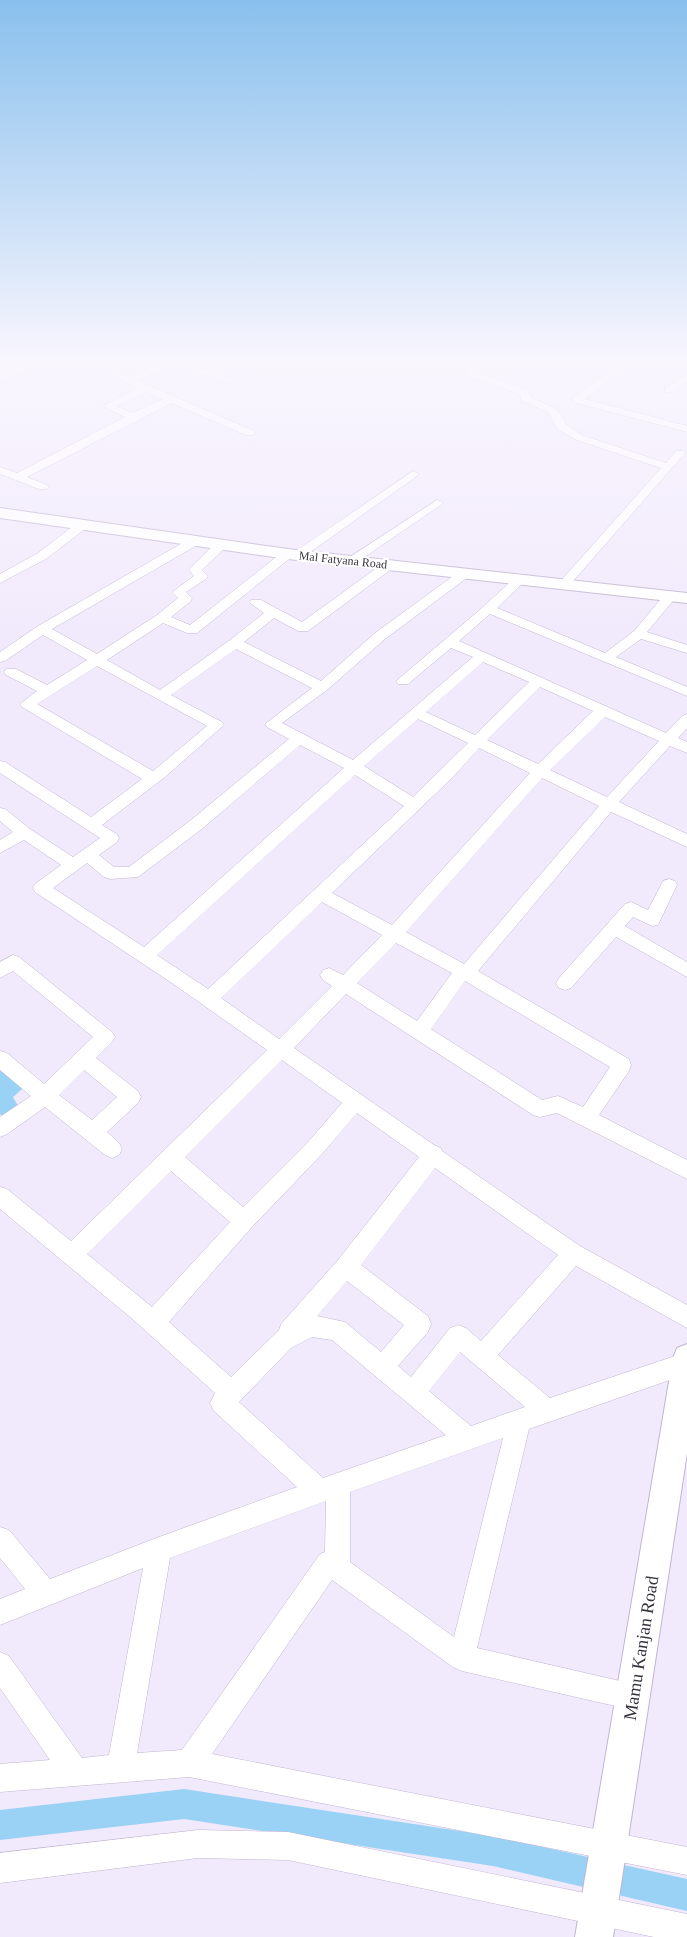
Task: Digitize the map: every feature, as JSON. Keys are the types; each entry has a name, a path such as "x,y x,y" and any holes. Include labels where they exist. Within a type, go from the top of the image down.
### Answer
{"main road":[{"name":"Mal Fatyana Road","path":"2,514 293,555 687,598"},
{"name":"Mamu Kanjan Road","path":"597,1916 687,1360"}],"street":[{"path":"18,477 61,454"},
{"path":"630,454 668,467"},
{"path":"564,584 679,454"},
{"path":"0,470 43,487"},
{"path":"162,618 192,630 293,555 413,474"},
{"path":"350,561 436,503"},
{"path":"0,579 42,556 81,526"},
{"path":"0,658 43,629 195,541"},
{"path":"153,778 27,704 162,618 186,598 178,592 202,576 195,570 222,545"},
{"path":"256,603 304,628 389,565"},
{"path":"414,805 354,767 272,724 322,687 380,636 464,574"},
{"path":"403,681 489,609 521,579"},
{"path":"607,658 639,634 671,596"},
{"path":"489,609 687,692"},
{"path":"161,696 235,643 273,612"},
{"path":"43,629 161,696 217,725 153,778 91,825"},
{"path":"639,634 687,649"},
{"path":"450,642 687,748"},
{"path":"235,643 322,687"},
{"path":"145,956 354,767 482,656"},
{"path":"4,673 47,692"},
{"path":"209,999 414,805 538,681"},
{"path":"71,1256 281,1049 336,980 394,934 540,771 603,710"},
{"path":"417,713 687,841"},
{"path":"420,1031 465,972 609,804 670,740 687,719"},
{"path":"0,813 24,833 80,860 110,873 132,873 197,824 300,737"},
{"path":"0,766 111,838 41,888 209,999 573,1252 687,1317"},
{"path":"0,847 24,833"},
{"path":"565,983 631,908 652,920 669,885"},
{"path":"320,894 465,972 622,1065 586,1119"},
{"path":"614,928 687,970"},
{"path":"0,971 13,962 106,1037 45,1096 0,1128"},
{"path":"336,980 420,1031 540,1109 558,1104 687,1170"},
{"path":"0,1059 112,1149"},
{"path":"84,1059 131,1097 92,1132"},
{"path":"153,1323 244,1221 315,1148 356,1100"},
{"path":"337,1569 329,1488 222,1403 283,1340 346,1267 434,1154"},
{"path":"171,1158 244,1221"},
{"path":"0,1196 153,1323 232,1393"},
{"path":"482,1356 573,1252"},
{"path":"346,1267 420,1324 382,1367"},
{"path":"283,1340 311,1326 337,1330 468,1438"},
{"path":"413,1393 458,1336 547,1411"},
{"path":"0,1612 159,1549 687,1360"},
{"path":"462,1658 519,1420"},
{"path":"0,1539 45,1593"},
{"path":"121,1767 159,1549"},
{"path":"189,1763 329,1563 462,1658 633,1697"},
{"path":"0,1665 76,1773"},
{"path":"0,1778 189,1763 687,1861"},
{"path":"0,1868 198,1844 288,1846 597,1916 687,1929"}],"water":[{"path":"0,1068 22,1083 22,1089 13,1097 18,1106 2,1116 0,1114"}],"waterway":[{"path":"0,1825 184,1804 493,1851 687,1895"}]}
